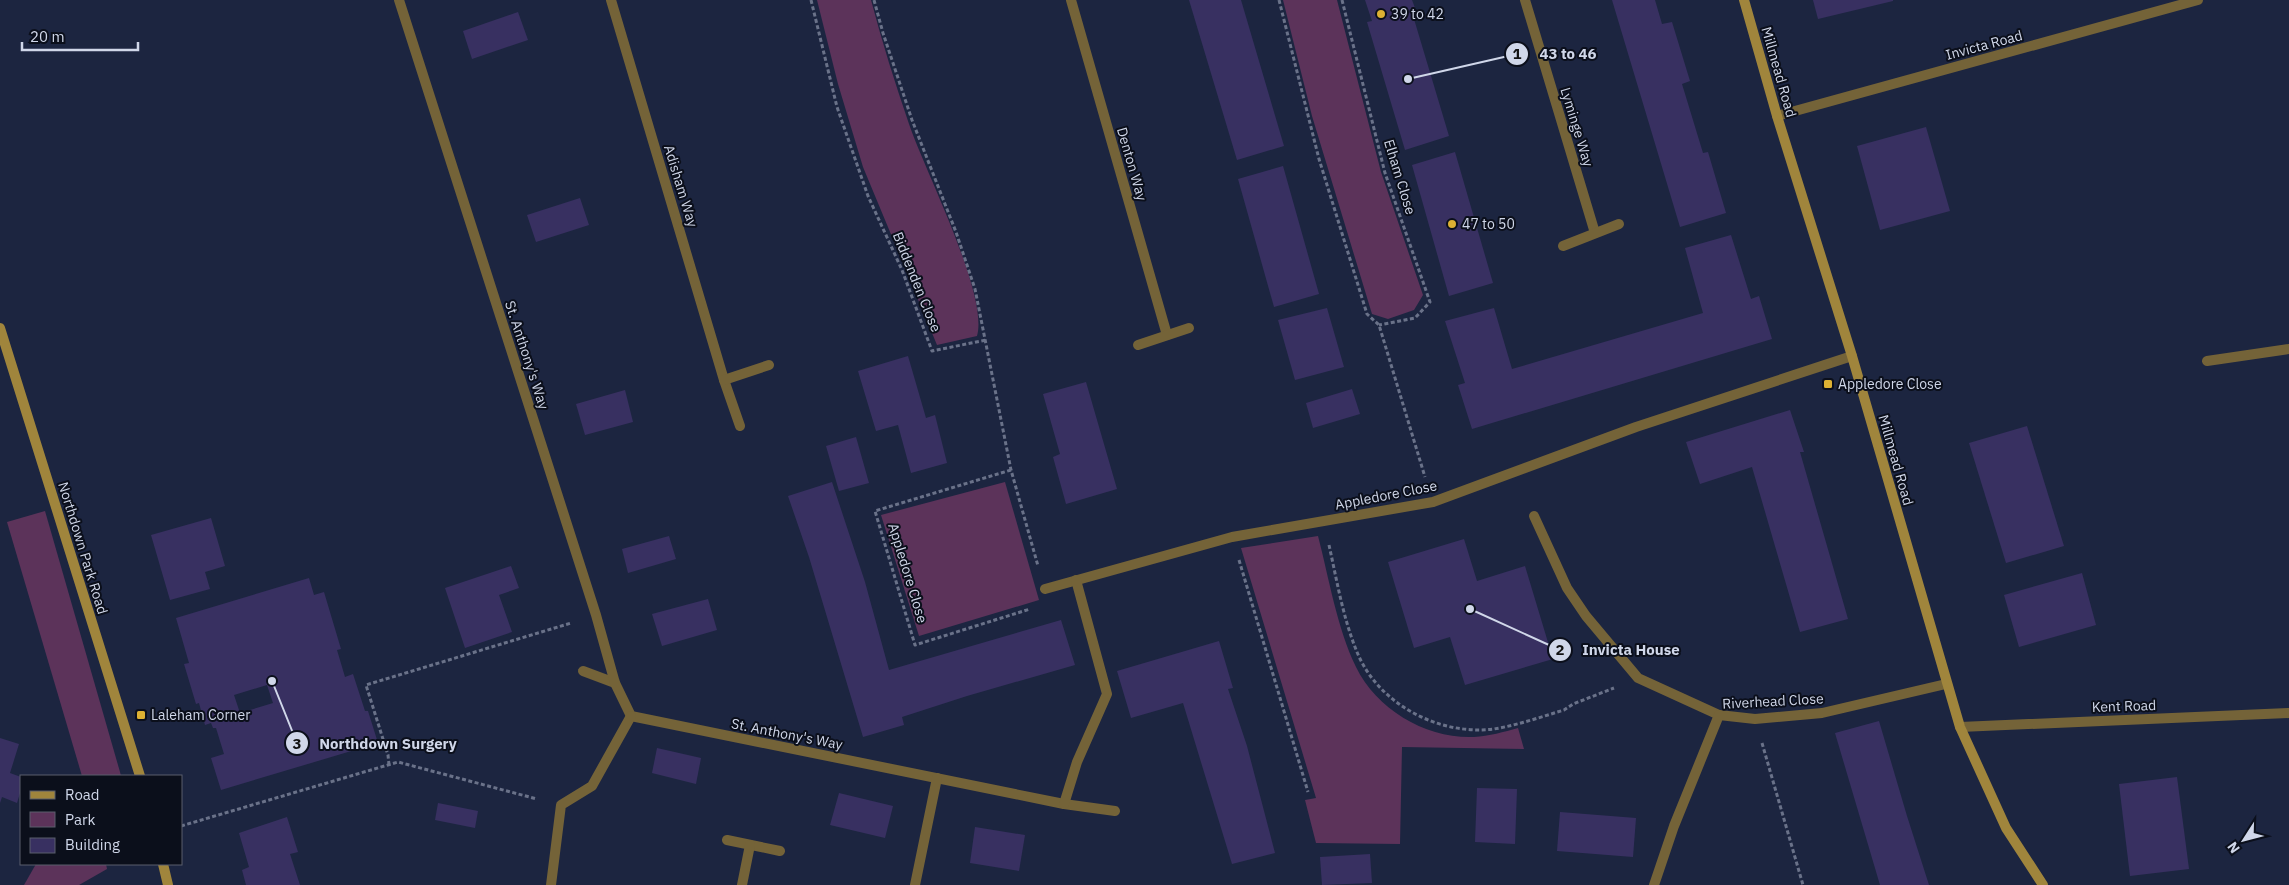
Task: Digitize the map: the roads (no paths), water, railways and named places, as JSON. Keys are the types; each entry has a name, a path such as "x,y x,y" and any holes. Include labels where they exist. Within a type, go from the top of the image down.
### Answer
{"main road":[{"name":"Millmead Road","path":"1744,0 1777,116 1852,356 1946,684 1960,726 2006,828 2043,885"},
{"name":"Northdown Park Road","path":"0,328 140,775"},
{"path":"163,865 168,885"}],"street":[{"name":"St. Anthony's Way","path":"399,0 596,615 615,683 631,716 1064,804 1115,811"},
{"name":"Adisham Way","path":"611,0 724,380 740,426"},
{"name":"Denton Way","path":"1071,0 1167,335"},
{"name":"Lyminge Way","path":"1525,0 1594,233"},
{"name":"Invicta Road","path":"1777,116 2198,0"},
{"path":"1563,246 1619,224"},
{"path":"1138,345 1189,328"},
{"path":"2207,361 2289,349"},
{"name":"Appledore Close","path":"1045,589 1232,537 1433,502 1636,426 1852,356"},
{"path":"724,380 769,365"},
{"path":"1534,516 1568,588 1586,616 1638,678 1719,715"},
{"path":"1064,804 1077,762 1107,694 1076,580"},
{"path":"583,671 615,683"},
{"name":"Riverhead Close","path":"1654,885 1674,826 1719,715 1754,718 1822,713 1946,684"},
{"name":"Kent Road","path":"1960,726 2289,713"},
{"path":"551,885 561,805 592,786 631,716"},
{"path":"915,885 937,778"},
{"path":"727,840 780,851"},
{"path":"742,885 750,845"}],"place":[{"name":"39 to 42","path":"1381,14"},
{"name":"43 to 46","path":"1408,79"},
{"name":"47 to 50","path":"1452,224"},
{"name":"Appledore Close","path":"1828,384"},
{"name":"Invicta House","path":"1470,609"},
{"name":"Northdown Surgery","path":"272,681"},
{"name":"Laleham Corner","path":"141,715"}]}
